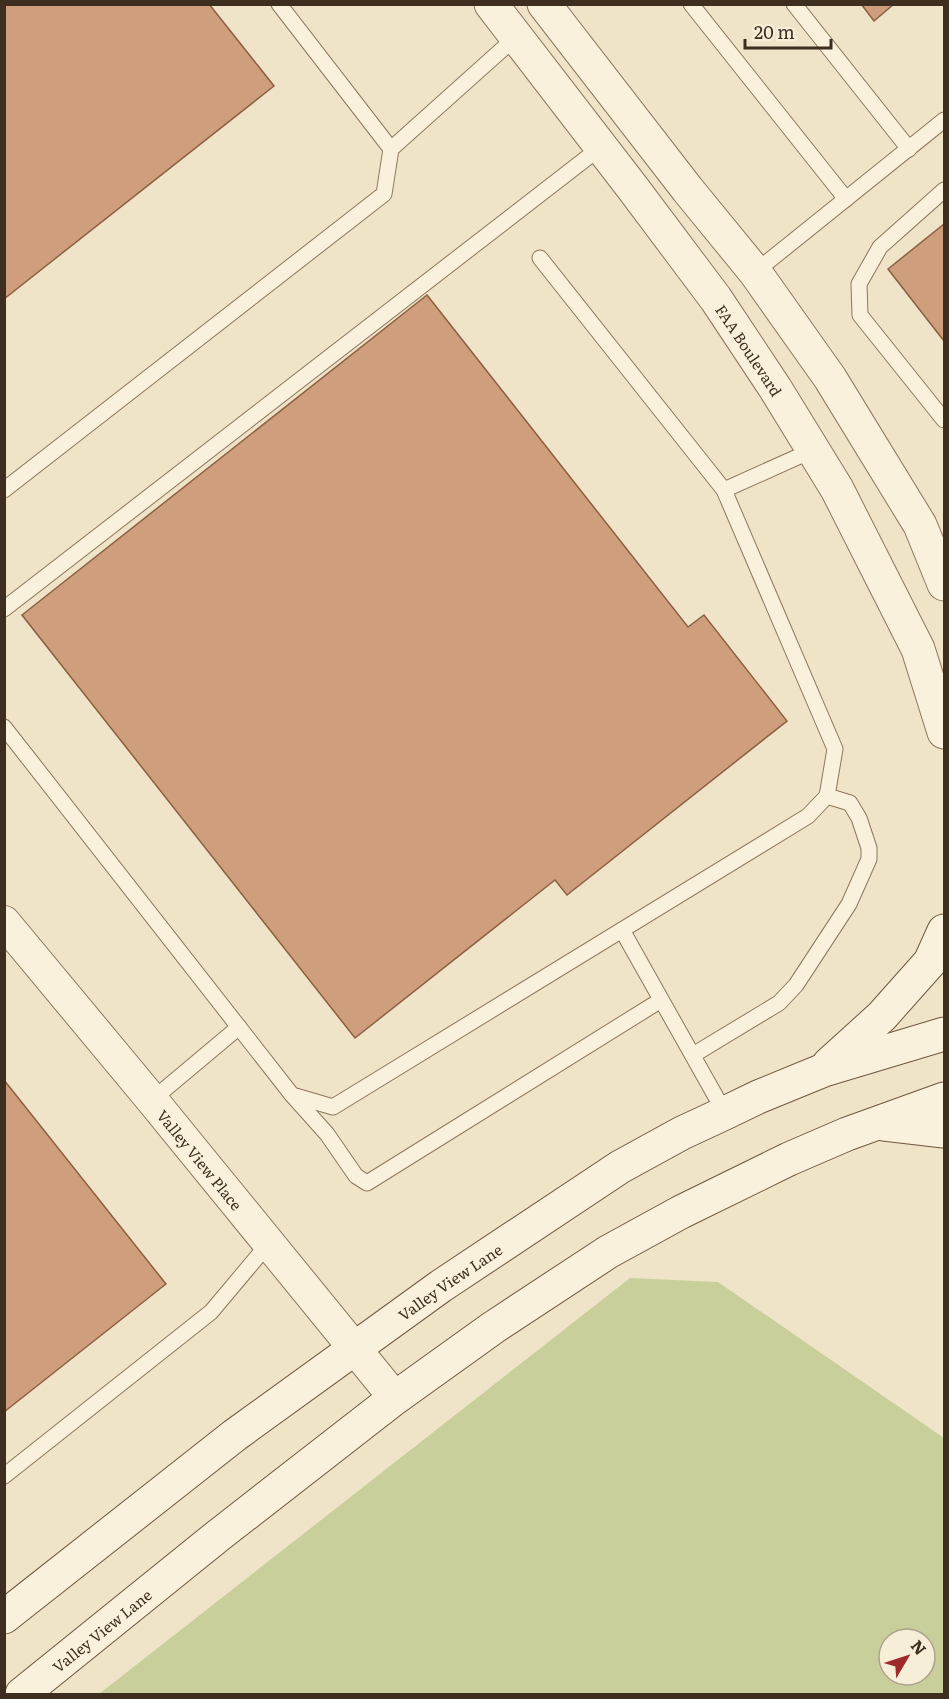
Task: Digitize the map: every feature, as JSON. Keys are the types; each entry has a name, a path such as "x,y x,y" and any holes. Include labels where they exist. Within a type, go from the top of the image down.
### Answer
{"main road":[{"name":"FAA Boulevard","path":"491,4 716,299 813,450 837,489 918,649 945,732"},
{"path":"516,38 546,8 755,272 830,378 914,515 945,584"},
{"path":"824,1070 882,1016 930,962 945,931"},
{"name":"Valley View Lane","path":"4,1617 234,1436 441,1286 621,1167 682,1133 758,1097 824,1070 945,1034"},
{"name":"Valley View Lane","path":"22,1695 219,1535 395,1398 494,1327 608,1252 681,1212 789,1159 876,1123 945,1099"},
{"path":"876,1123 945,1131"}],"street":[{"name":"Valley View Place","path":"4,922 395,1398"}],"lane":[{"path":"279,4 391,149"},
{"path":"691,4 846,199"},
{"path":"794,4 909,149"},
{"path":"4,490 384,194 391,149 516,38"},
{"path":"755,272 945,120"},
{"path":"4,609 601,147"},
{"path":"945,190 880,246 859,284 860,315 945,420"},
{"path":"292,1095 333,1107 808,816 827,796 835,749 724,490 540,258"},
{"path":"724,490 813,450"},
{"path":"4,727 292,1095 327,1134 356,1176 367,1183 661,1000"},
{"path":"693,1055 779,1003 796,985 849,904 869,859 869,848 859,818 850,803 827,796"},
{"path":"622,930 725,1113"},
{"path":"152,1100 239,1027"},
{"path":"4,1476 212,1312 269,1243"}],"green space":[{"path":"630,1278 718,1282 944,1438 944,1694 99,1694"}],"building":[{"path":"4,4 209,4 274,86 4,299"},
{"path":"861,4 894,4 874,21"},
{"path":"944,224 944,341 888,269"},
{"path":"427,295 688,627 704,615 787,721 567,895 555,880 355,1038 22,615"},
{"path":"4,1080 166,1284 4,1412"}]}
